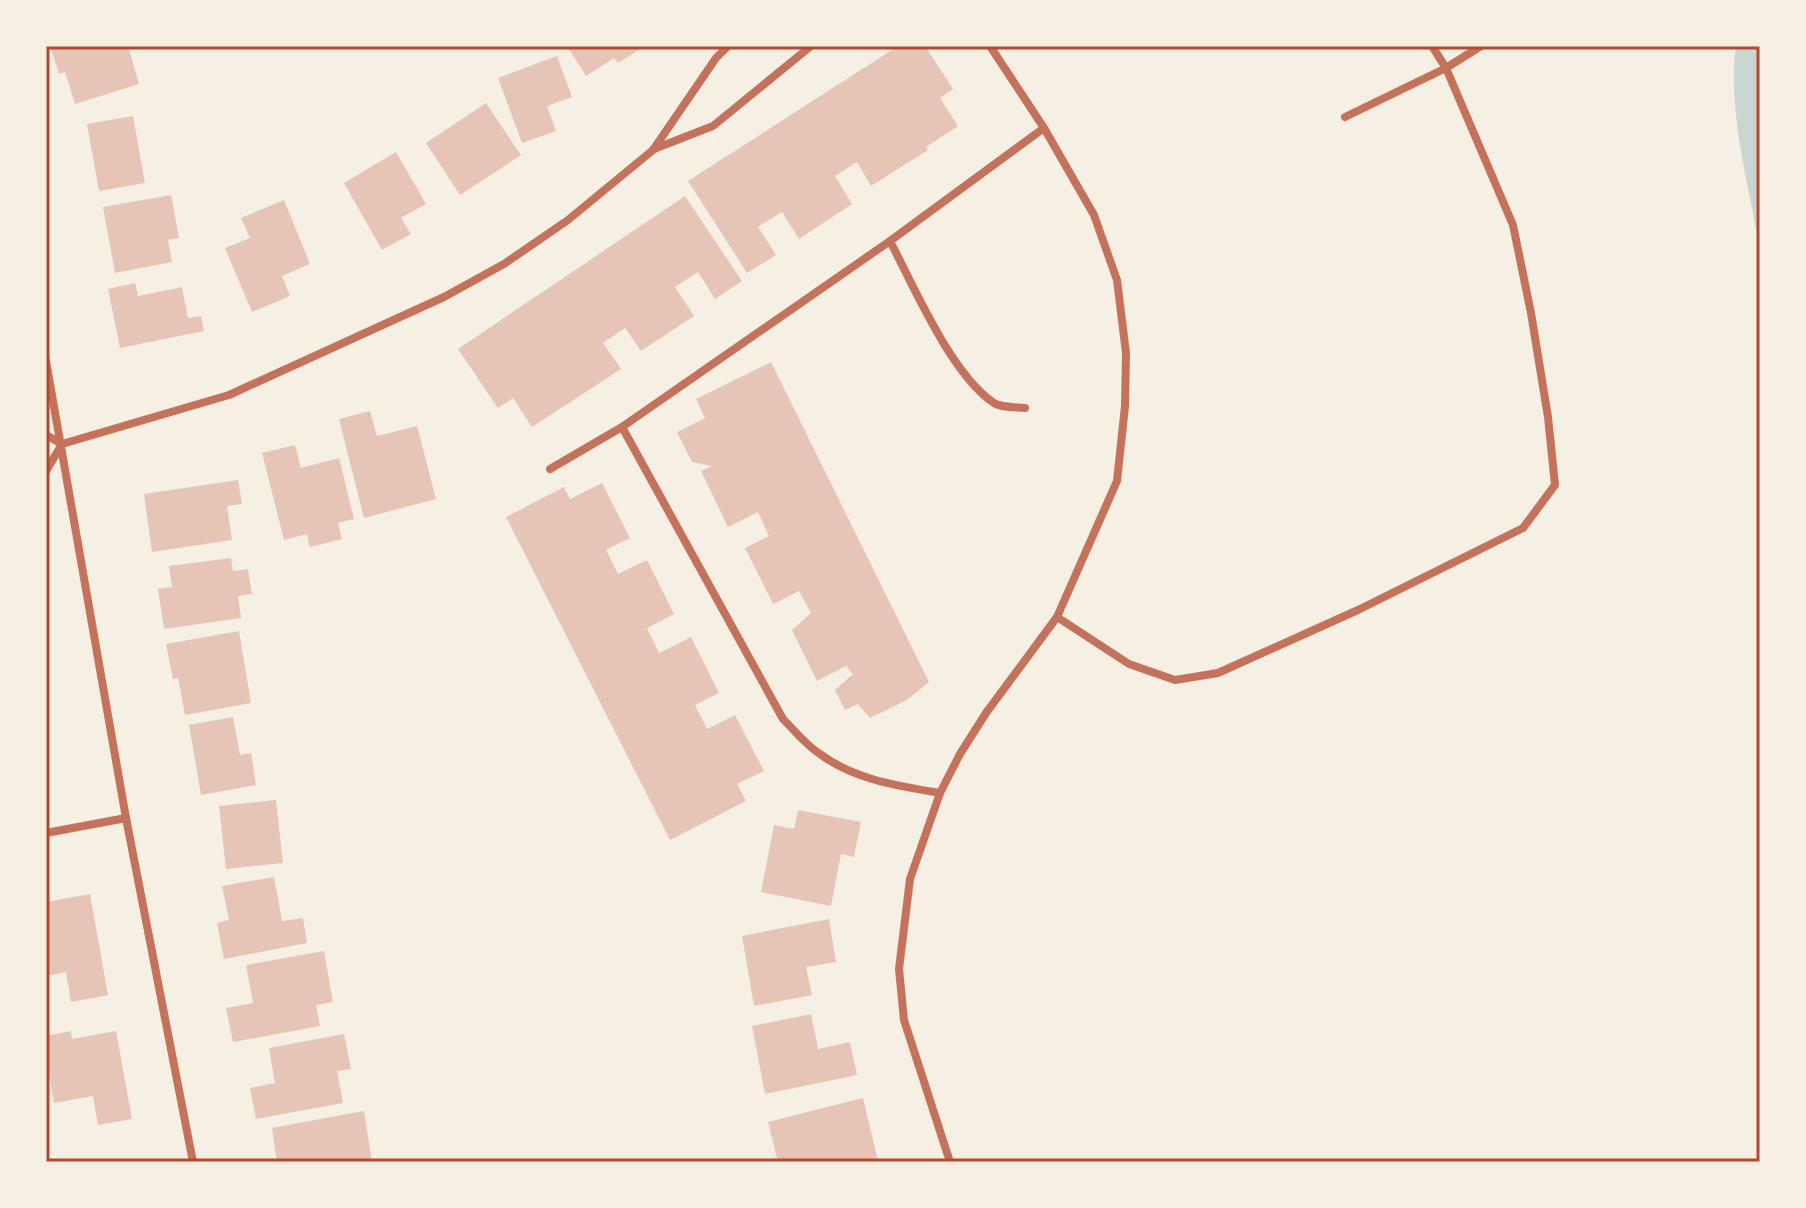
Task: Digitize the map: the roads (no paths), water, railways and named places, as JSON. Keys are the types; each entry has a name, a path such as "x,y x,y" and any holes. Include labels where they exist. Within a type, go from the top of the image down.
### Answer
{"street":[{"path":"46,471 62,444 229,395 444,297 504,264 568,220 653,150 716,58 728,46"},
{"path":"653,150 713,126 811,46"},
{"path":"950,1162 904,1020 899,969 910,879 940,793 960,754 986,713 1057,617 1117,481 1125,406 1126,353 1117,280 1094,215 1044,128 990,46"},
{"path":"1057,617 1129,664 1175,680 1218,673 1358,610 1523,528 1555,485 1548,417 1513,225 1446,68 1432,46"},
{"path":"1345,117 1446,68 1481,46"},
{"path":"550,469 622,427 890,241 1044,128"},
{"path":"890,241 935,328 968,378 996,405 1025,408"},
{"path":"46,361 126,818 193,1162"},
{"path":"622,427 783,719 819,754 855,774 897,786 940,793"},
{"path":"46,435 62,444"},
{"path":"46,833 126,818"}]}
